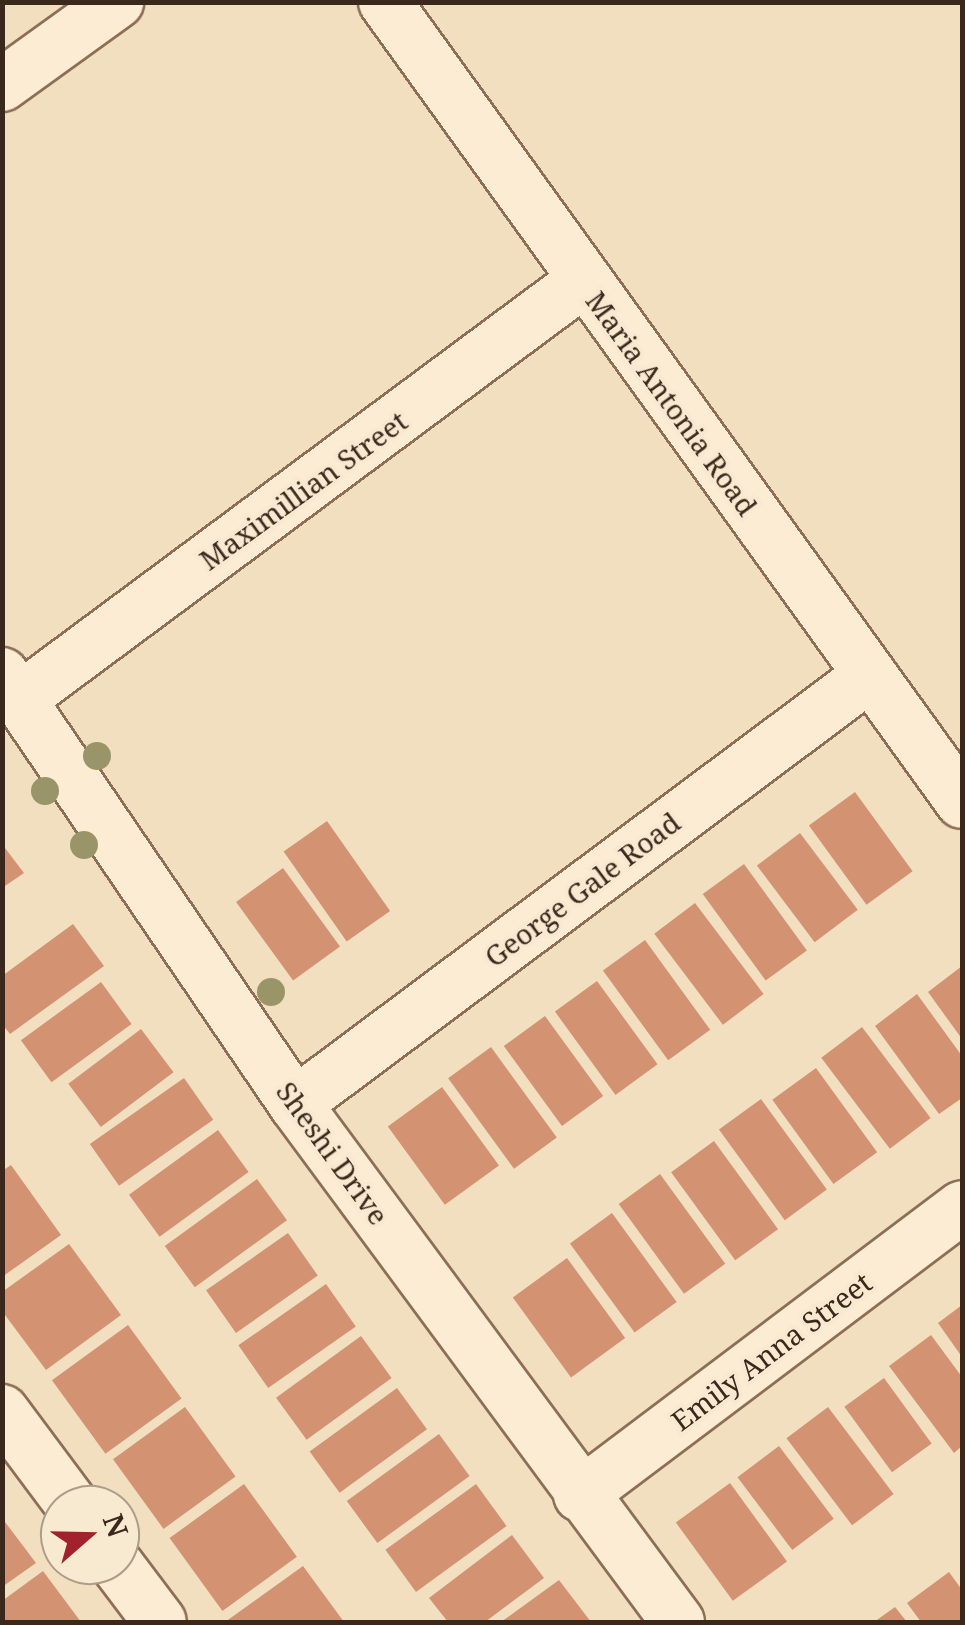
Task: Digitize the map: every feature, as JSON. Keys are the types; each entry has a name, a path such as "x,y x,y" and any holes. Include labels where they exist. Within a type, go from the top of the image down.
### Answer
{"street":[{"name":"Maria Antonia Road","path":"385,2 962,802"},
{"path":"2,85 110,4"},
{"name":"Maximillian Street","path":"12,686 583,281"},
{"name":"George Gale Road","path":"295,1104 870,675"},
{"name":"Sheshi Drive","path":"12,686 295,1104 580,1495 678,1622"},
{"name":"Emily Anna Street","path":"580,1495 962,1207"},
{"path":"2,1411 57,1485"},
{"path":"132,1585 160,1622"}],"building":[{"path":"855,792 913,871 866,905 809,826"},
{"path":"327,821 390,911 347,942 284,851"},
{"path":"800,833 858,910 815,942 757,865"},
{"path":"2,844 24,873 2,888"},
{"path":"744,864 807,951 766,981 703,894"},
{"path":"283,868 340,946 293,981 236,902"},
{"path":"695,903 764,994 723,1025 654,934"},
{"path":"73,924 104,966 10,1034 2,1024 2,976"},
{"path":"645,940 710,1030 668,1060 603,971"},
{"path":"962,966 962,1039 928,992"},
{"path":"597,981 658,1064 615,1095 555,1012"},
{"path":"101,982 132,1024 51,1082 21,1040"},
{"path":"917,994 962,1056 962,1098 939,1114 875,1026"},
{"path":"545,1016 603,1096 562,1126 504,1046"},
{"path":"862,1027 931,1118 890,1149 821,1058"},
{"path":"141,1029 173,1072 101,1127 68,1084"},
{"path":"491,1047 557,1138 514,1169 448,1078"},
{"path":"816,1068 877,1152 833,1184 772,1100"},
{"path":"184,1078 213,1120 119,1186 90,1144"},
{"path":"442,1087 499,1165 445,1205 388,1126"},
{"path":"761,1099 827,1190 785,1220 719,1130"},
{"path":"218,1130 249,1172 160,1237 129,1195"},
{"path":"714,1141 778,1229 735,1260 671,1172"},
{"path":"11,1165 61,1235 2,1277 2,1171"},
{"path":"660,1174 725,1264 684,1294 619,1204"},
{"path":"257,1179 287,1220 195,1287 165,1246"},
{"path":"612,1213 677,1302 635,1333 570,1244"},
{"path":"288,1233 318,1276 236,1333 206,1290"},
{"path":"69,1244 121,1315 46,1370 2,1311 2,1292"},
{"path":"567,1258 625,1338 571,1377 513,1297"},
{"path":"326,1284 356,1327 268,1388 238,1345"},
{"path":"962,1305 962,1357 938,1323"},
{"path":"128,1325 181,1399 105,1454 52,1380"},
{"path":"931,1335 962,1377 962,1446 954,1453 889,1366"},
{"path":"361,1336 392,1378 307,1440 276,1398"},
{"path":"884,1378 932,1444 892,1472 844,1407"},
{"path":"397,1388 427,1429 340,1493 310,1451"},
{"path":"185,1407 236,1477 164,1529 140,1496 140,1485 132,1485 113,1459"},
{"path":"828,1407 894,1494 852,1525 786,1438"},
{"path":"439,1434 470,1476 377,1543 347,1501"},
{"path":"779,1446 834,1519 792,1550 737,1477"},
{"path":"730,1483 787,1561 733,1601 676,1522"},
{"path":"244,1484 297,1557 222,1611 170,1538"},
{"path":"476,1484 507,1526 416,1592 385,1550"},
{"path":"2,1518 36,1563 2,1587"},
{"path":"512,1535 544,1578 485,1622 448,1622 429,1598"},
{"path":"303,1566 344,1622 225,1622"},
{"path":"949,1572 962,1590 962,1622 921,1622 907,1603"},
{"path":"40,1573 40,1585 53,1585 81,1622 2,1622 2,1601"},
{"path":"559,1580 591,1622 501,1622"},
{"path":"895,1607 907,1622 874,1622"}]}
